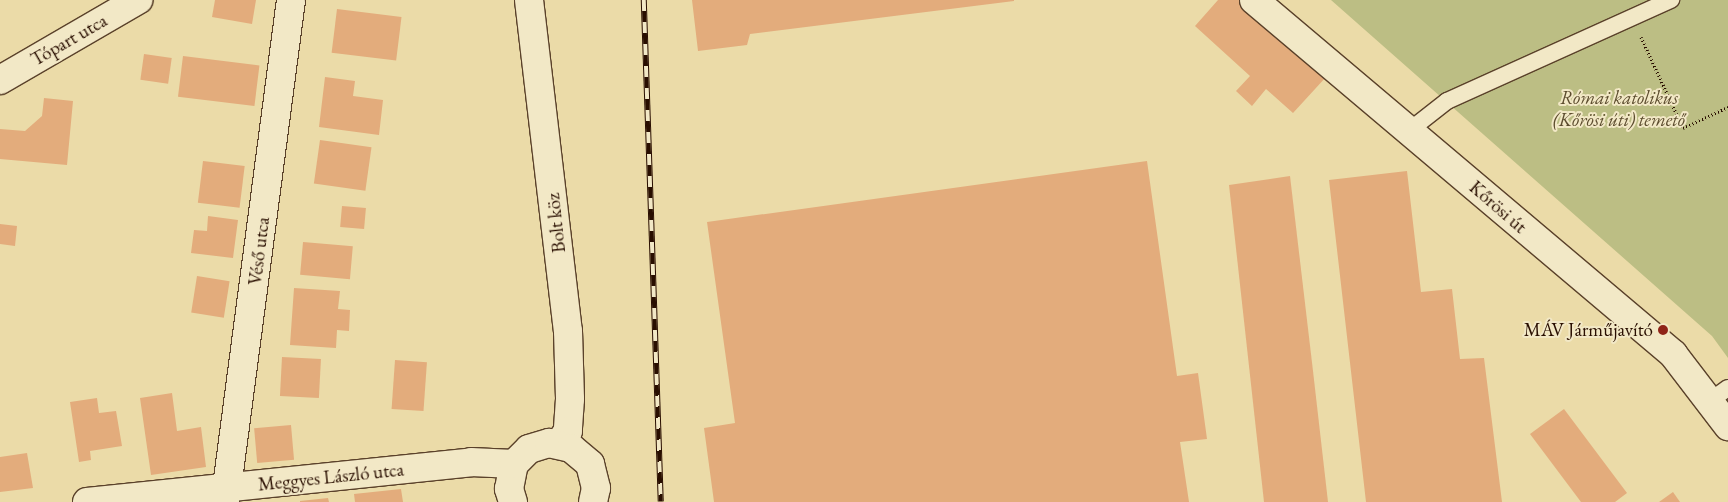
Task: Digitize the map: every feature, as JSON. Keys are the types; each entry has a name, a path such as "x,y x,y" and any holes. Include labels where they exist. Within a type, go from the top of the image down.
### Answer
{"street":[{"name":"Tópart utca","path":"0,80 138,0"},
{"name":"Véső utca","path":"226,495 291,0"},
{"name":"Bolt köz","path":"529,0 568,331 570,399 568,431 559,444"},
{"name":"Kőrösi út","path":"1254,0 1410,130 1719,394 1728,426"},
{"path":"513,502 509,489 514,464 521,456 539,445 559,444 577,451 590,464 596,488 593,502"},
{"name":"Meggyes László utca","path":"87,502 226,495 471,462 514,464"}],"lane":[{"path":"1410,130 1447,102 1671,0"}],"path":[{"path":"1632,18 1683,128 1728,107"}],"green space":[{"name":"Római katolikus (Kőrösi úti) temető","path":"1331,0 1728,0 1728,358 1712,336"}],"building":[{"path":"215,0 256,0 252,24 212,17"},
{"path":"692,0 1014,1 750,34 747,45 698,51"},
{"path":"1218,0 1240,0 1326,77 1293,113 1266,89 1252,106 1236,91 1250,76 1195,26"},
{"path":"337,9 402,17 396,61 332,53"},
{"path":"144,54 172,58 168,84 140,80"},
{"path":"183,56 259,65 254,106 178,97"},
{"path":"325,77 355,81 353,96 383,100 379,135 319,127"},
{"path":"44,98 73,101 67,165 0,159 0,129 25,131 42,116"},
{"path":"320,140 371,147 365,191 314,184"},
{"path":"203,161 245,166 240,208 198,203"},
{"path":"1147,161 1177,376 1198,373 1207,439 1180,442 1189,502 714,502 704,428 735,423 707,222"},
{"path":"1407,171 1421,292 1452,289 1460,359 1484,358 1502,502 1366,502 1329,180"},
{"path":"1290,176 1328,502 1264,502 1229,185"},
{"path":"342,206 366,208 364,229 340,227"},
{"path":"208,216 238,220 233,258 191,253 194,230 207,231"},
{"path":"0,224 17,226 15,246 0,244"},
{"path":"303,242 353,246 350,279 300,275"},
{"path":"197,276 230,281 224,318 191,313"},
{"path":"294,288 340,291 338,309 350,310 349,331 337,330 336,348 290,345"},
{"path":"282,357 321,359 319,398 280,396"},
{"path":"395,360 427,362 424,411 392,409"},
{"path":"172,393 177,431 201,427 206,467 151,475 140,398"},
{"path":"97,398 99,413 116,411 122,446 90,451 91,460 79,462 70,402"},
{"path":"1564,409 1627,493 1615,502 1581,502 1530,434"},
{"path":"291,425 294,460 257,463 254,428"},
{"path":"27,453 33,488 0,492 0,457"},
{"path":"401,489 403,502 355,502 354,494"},
{"path":"1673,492 1680,502 1659,502"},
{"path":"328,498 329,502 300,502 300,501"}],"railway":[{"path":"644,0 661,502"}],"place":[{"name":"MÁV Járműjavító","path":"1663,330"}]}
